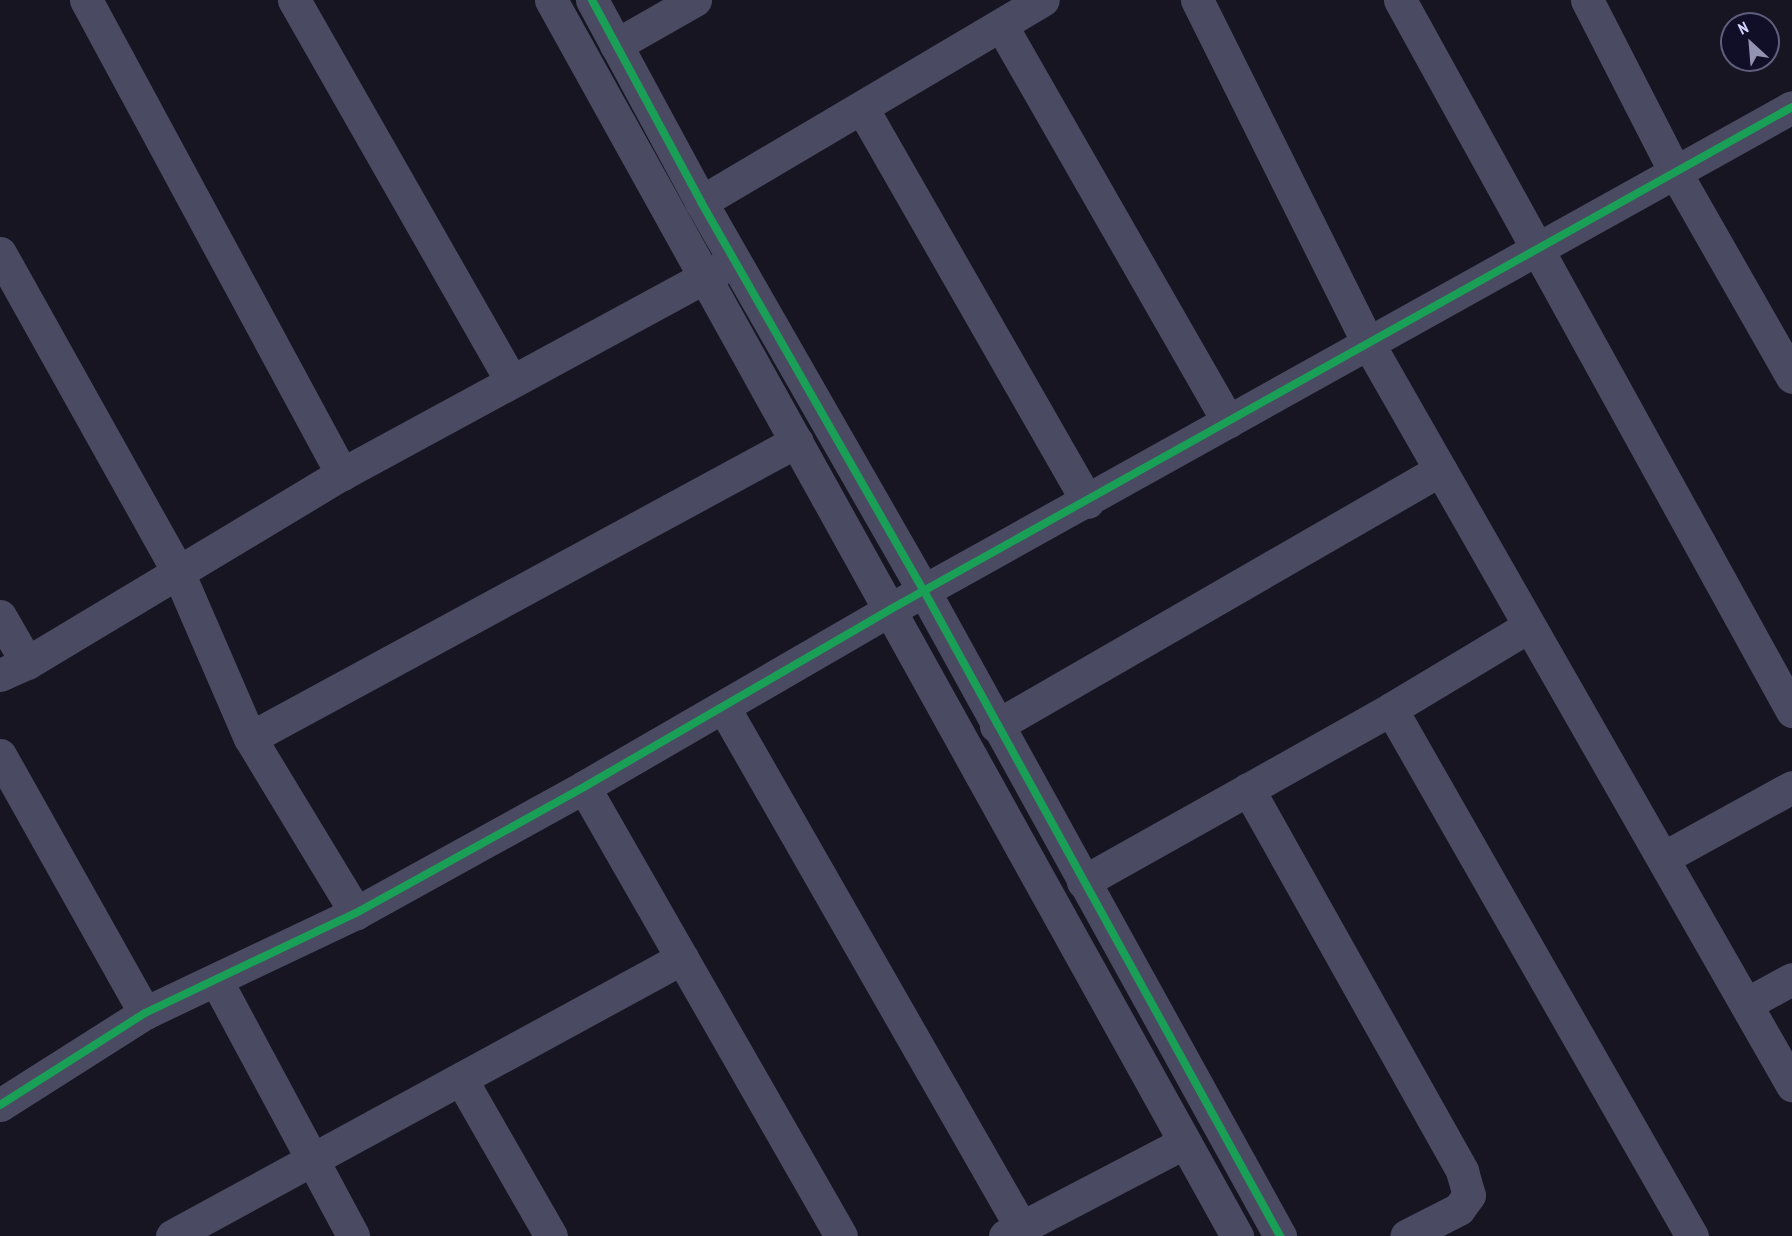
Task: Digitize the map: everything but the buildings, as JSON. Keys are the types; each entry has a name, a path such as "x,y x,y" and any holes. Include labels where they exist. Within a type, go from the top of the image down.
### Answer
{"street":[{"path":"86,0 342,474"},
{"path":"294,0 511,381"},
{"path":"551,0 704,279 798,441 1237,1236"},
{"path":"592,0 701,202 924,591 996,726 1280,1236"},
{"path":"616,45 695,0"},
{"path":"701,202 1043,0"},
{"path":"1197,0 1368,343 1792,1085"},
{"path":"1400,0 1539,246 1792,711"},
{"path":"1587,0 1674,170 1792,377"},
{"path":"1001,25 1228,422"},
{"path":"0,1105 145,1013 356,913 724,708 891,609 1088,502 1674,170 1792,107"},
{"path":"862,108 1088,502"},
{"path":"0,253 178,572 250,738 356,913"},
{"path":"0,616 13,669 342,474 735,261"},
{"path":"250,738 798,441"},
{"path":"996,726 1440,470"},
{"path":"1083,882 1391,709 1529,626"},
{"path":"724,708 1013,1231 1184,1143"},
{"path":"1391,709 1692,1236"},
{"path":"0,756 145,1013"},
{"path":"584,787 841,1236"},
{"path":"1662,858 1792,787"},
{"path":"1248,789 1462,1171 1469,1195 1459,1209 1406,1236"},
{"path":"173,1236 682,958"},
{"path":"1746,1004 1792,979"},
{"path":"216,980 310,1161 353,1236"},
{"path":"461,1078 551,1236"}],"cycle path":[{"path":"592,0 701,202 924,591 1280,1236"},
{"path":"0,1105 145,1013 356,913 584,787 891,609 1792,107"}]}
